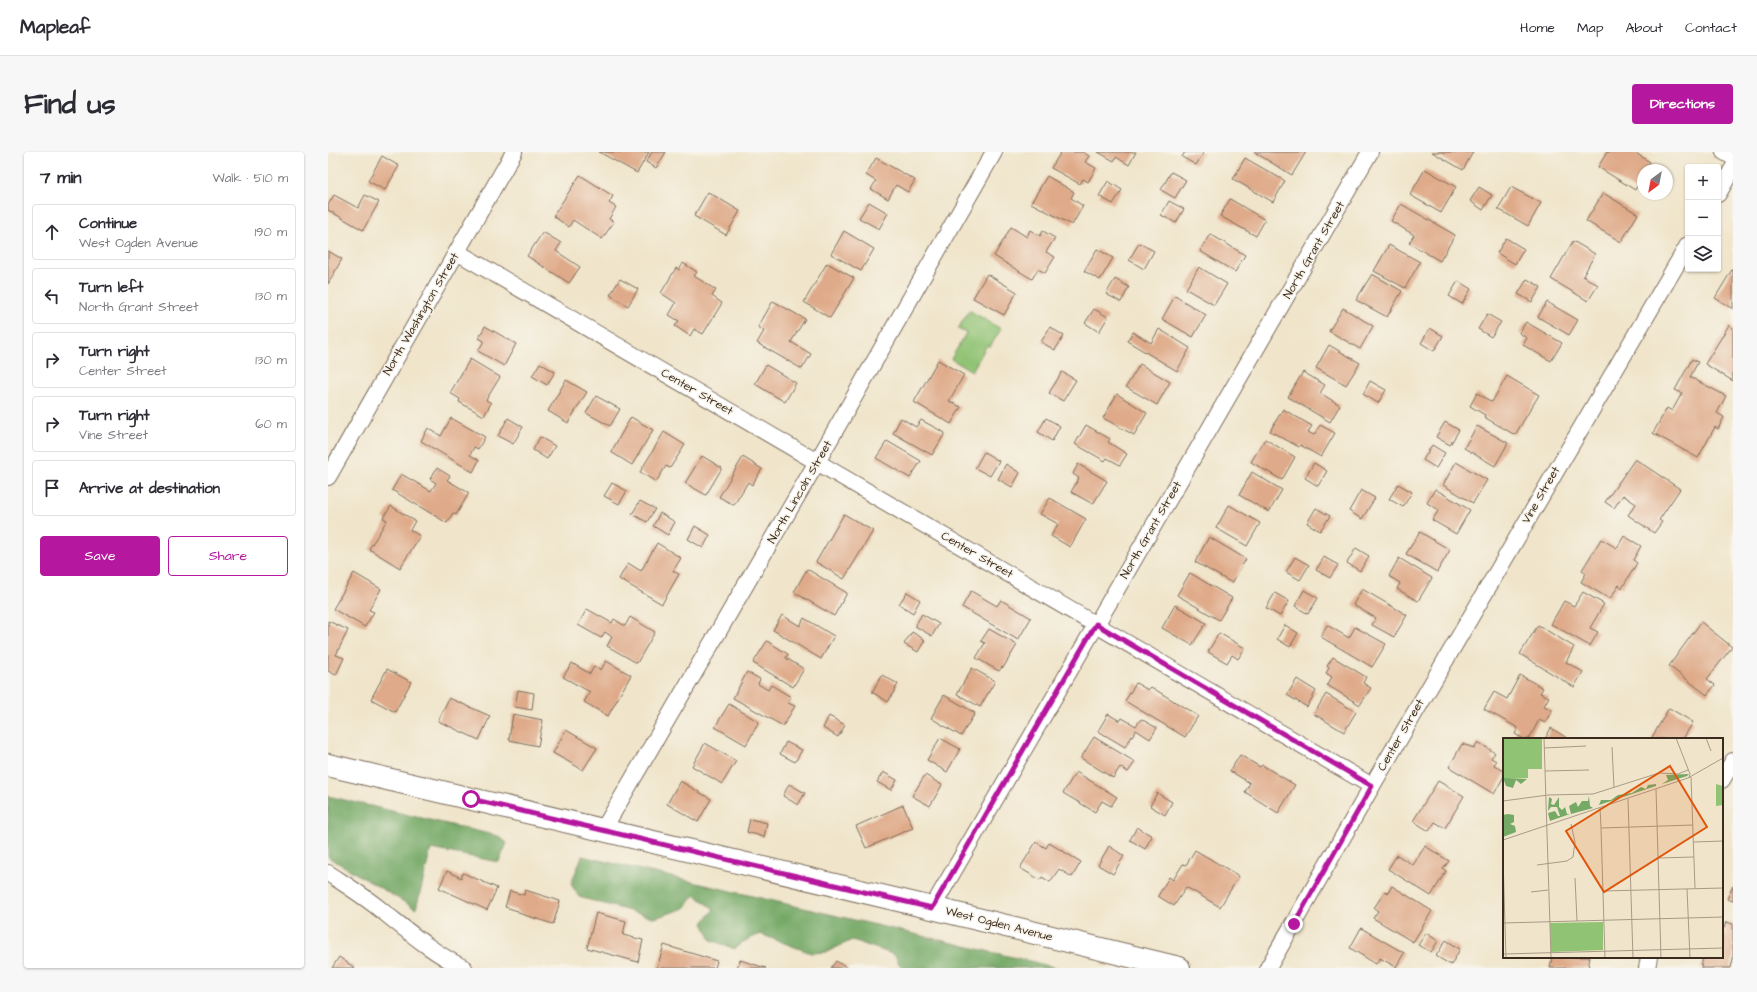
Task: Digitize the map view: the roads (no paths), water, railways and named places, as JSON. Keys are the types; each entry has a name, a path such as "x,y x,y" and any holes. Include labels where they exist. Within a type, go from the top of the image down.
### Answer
{"main road":[{"name":"West Ogden Avenue","path":"328,764 1179,968"}],"street":[{"name":"North Washington Street","path":"328,477 514,152"},
{"name":"North Lincoln Street","path":"604,830 994,152"},
{"name":"North Grant Street","path":"932,908 1370,152"},
{"path":"1724,152 1733,157"},
{"path":"1721,189 1733,168"},
{"name":"Vine Street","path":"1444,661 1685,250"},
{"name":"Center Street","path":"457,252 1372,786 1444,661"},
{"path":"1723,778 1733,761"},
{"path":"1268,968 1372,786"},
{"path":"328,873 380,909 432,950 464,968"},
{"path":"1647,968 1649,958"}]}
